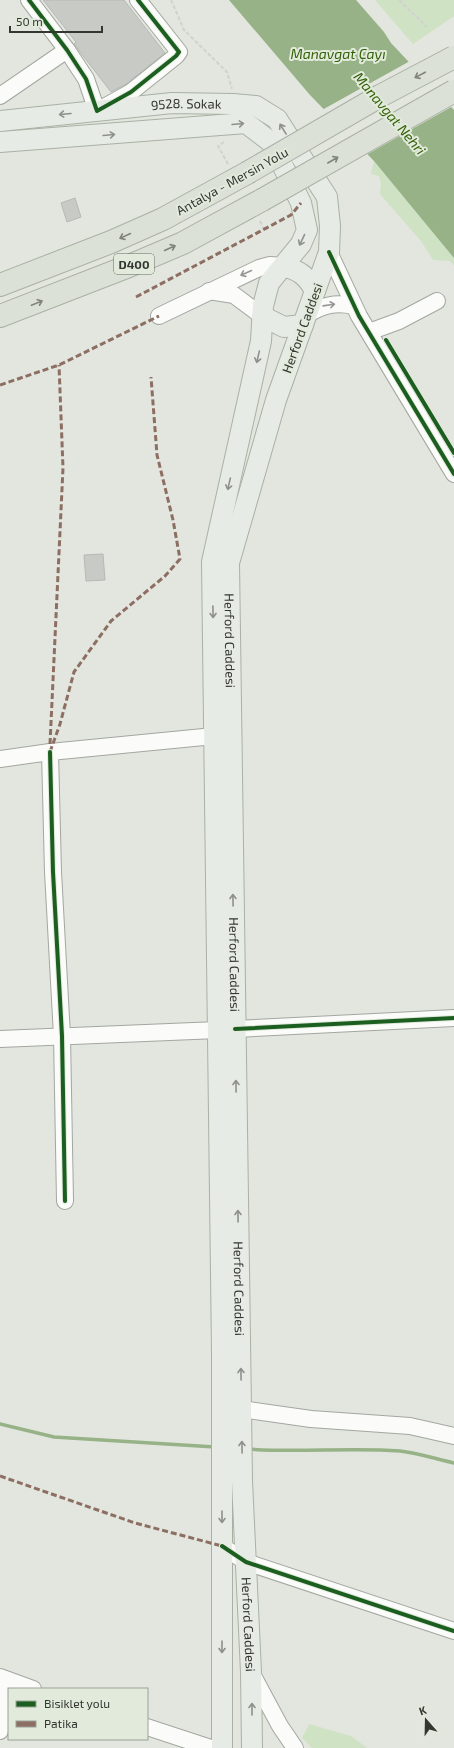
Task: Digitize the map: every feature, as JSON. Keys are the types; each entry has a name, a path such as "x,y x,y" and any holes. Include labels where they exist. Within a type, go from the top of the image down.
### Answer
{"highway":[{"name":"Antalya - Mersin Yolu","path":"0,285 117,240 163,219 242,176 380,96 454,57"},
{"name":"D400","path":"0,316 169,249 262,200 454,91"}],"main road":[{"name":"9528. Sokak","path":"0,121 172,103 256,106 277,119 327,197"},
{"name":"9528. Sokak","path":"0,142 246,123"},
{"name":"Herford Caddesi","path":"246,123 271,142 301,203 307,230 301,244 269,284 263,306 261,341 212,562 214,736 242,1411 242,1481 252,1672 252,1748"},
{"name":"Herford Caddesi","path":"222,1748 221,1410 226,1029 229,563 276,400 329,252 330,226 327,197"},
{"path":"284,266 300,272 308,278 315,291"},
{"path":"262,316 284,327 305,320"}],"street":[{"path":"29,0 67,50 86,79 97,111 131,92 176,56 178,52 138,0"},
{"path":"0,96 67,50"},
{"path":"329,252 354,306 454,474"},
{"path":"159,316 259,268 270,265 284,266"},
{"path":"209,291 234,295 262,316"},
{"path":"369,332 399,321 437,301"},
{"path":"305,320 322,306 354,306"},
{"path":"0,758 214,736"},
{"path":"50,752 53,872 62,1036 65,1201"},
{"path":"0,1039 454,1018"},
{"path":"242,1411 311,1419 410,1426 454,1436"},
{"path":"222,1546 246,1562 454,1631"},
{"path":"252,1672 280,1726 295,1748"},
{"path":"0,1731 4,1679 30,1688"},
{"path":"148,1727 211,1748"}],"path":[{"path":"172,0 184,30 227,72 233,93 233,104"},
{"path":"399,0 427,27"},
{"path":"242,176 218,146 246,123"}],"shaded area":[{"path":"375,0 454,0 454,16 413,44"},
{"path":"374,161 450,252 454,258 454,266 450,261 433,260 421,241 380,194 381,183 379,176 371,174"},
{"path":"309,1724 351,1736 367,1748 312,1748 302,1738"}],"water":[{"name":"Manavgat Çayı","path":"229,0 356,0 384,32 391,43 454,110 454,258 374,161 310,95"}],"pier":[{"path":"410,61 453,106 366,155 322,110"}],"building":[{"path":"43,0 124,0 165,53 126,84 111,92 74,44 76,42"},
{"path":"75,198 81,217 67,222 61,203"},
{"path":"103,554 105,580 86,581 84,555"}],"waterway":[{"path":"0,1424 54,1437 215,1447"},
{"path":"247,1449 400,1451 454,1463"}],"marked path":[{"path":"136,297 291,215 301,203"},
{"path":"0,385 59,365 159,316"},
{"path":"50,744 63,468 59,365"},
{"path":"50,752 60,724 74,672 111,621 165,576 180,559 173,520 157,455 151,377"},
{"path":"0,1476 135,1523 222,1546"}],"cycle path":[{"path":"29,0 67,50 86,79 97,111 131,92 179,52 138,0"},
{"path":"329,252 359,316 454,474"},
{"path":"386,340 454,453"},
{"path":"50,752 53,872 62,1036 65,1201"},
{"path":"235,1029 454,1018"},
{"path":"222,1546 246,1562 454,1631"}],"water label":[{"name":"Manavgat Nehri","path":"390,113"}]}
